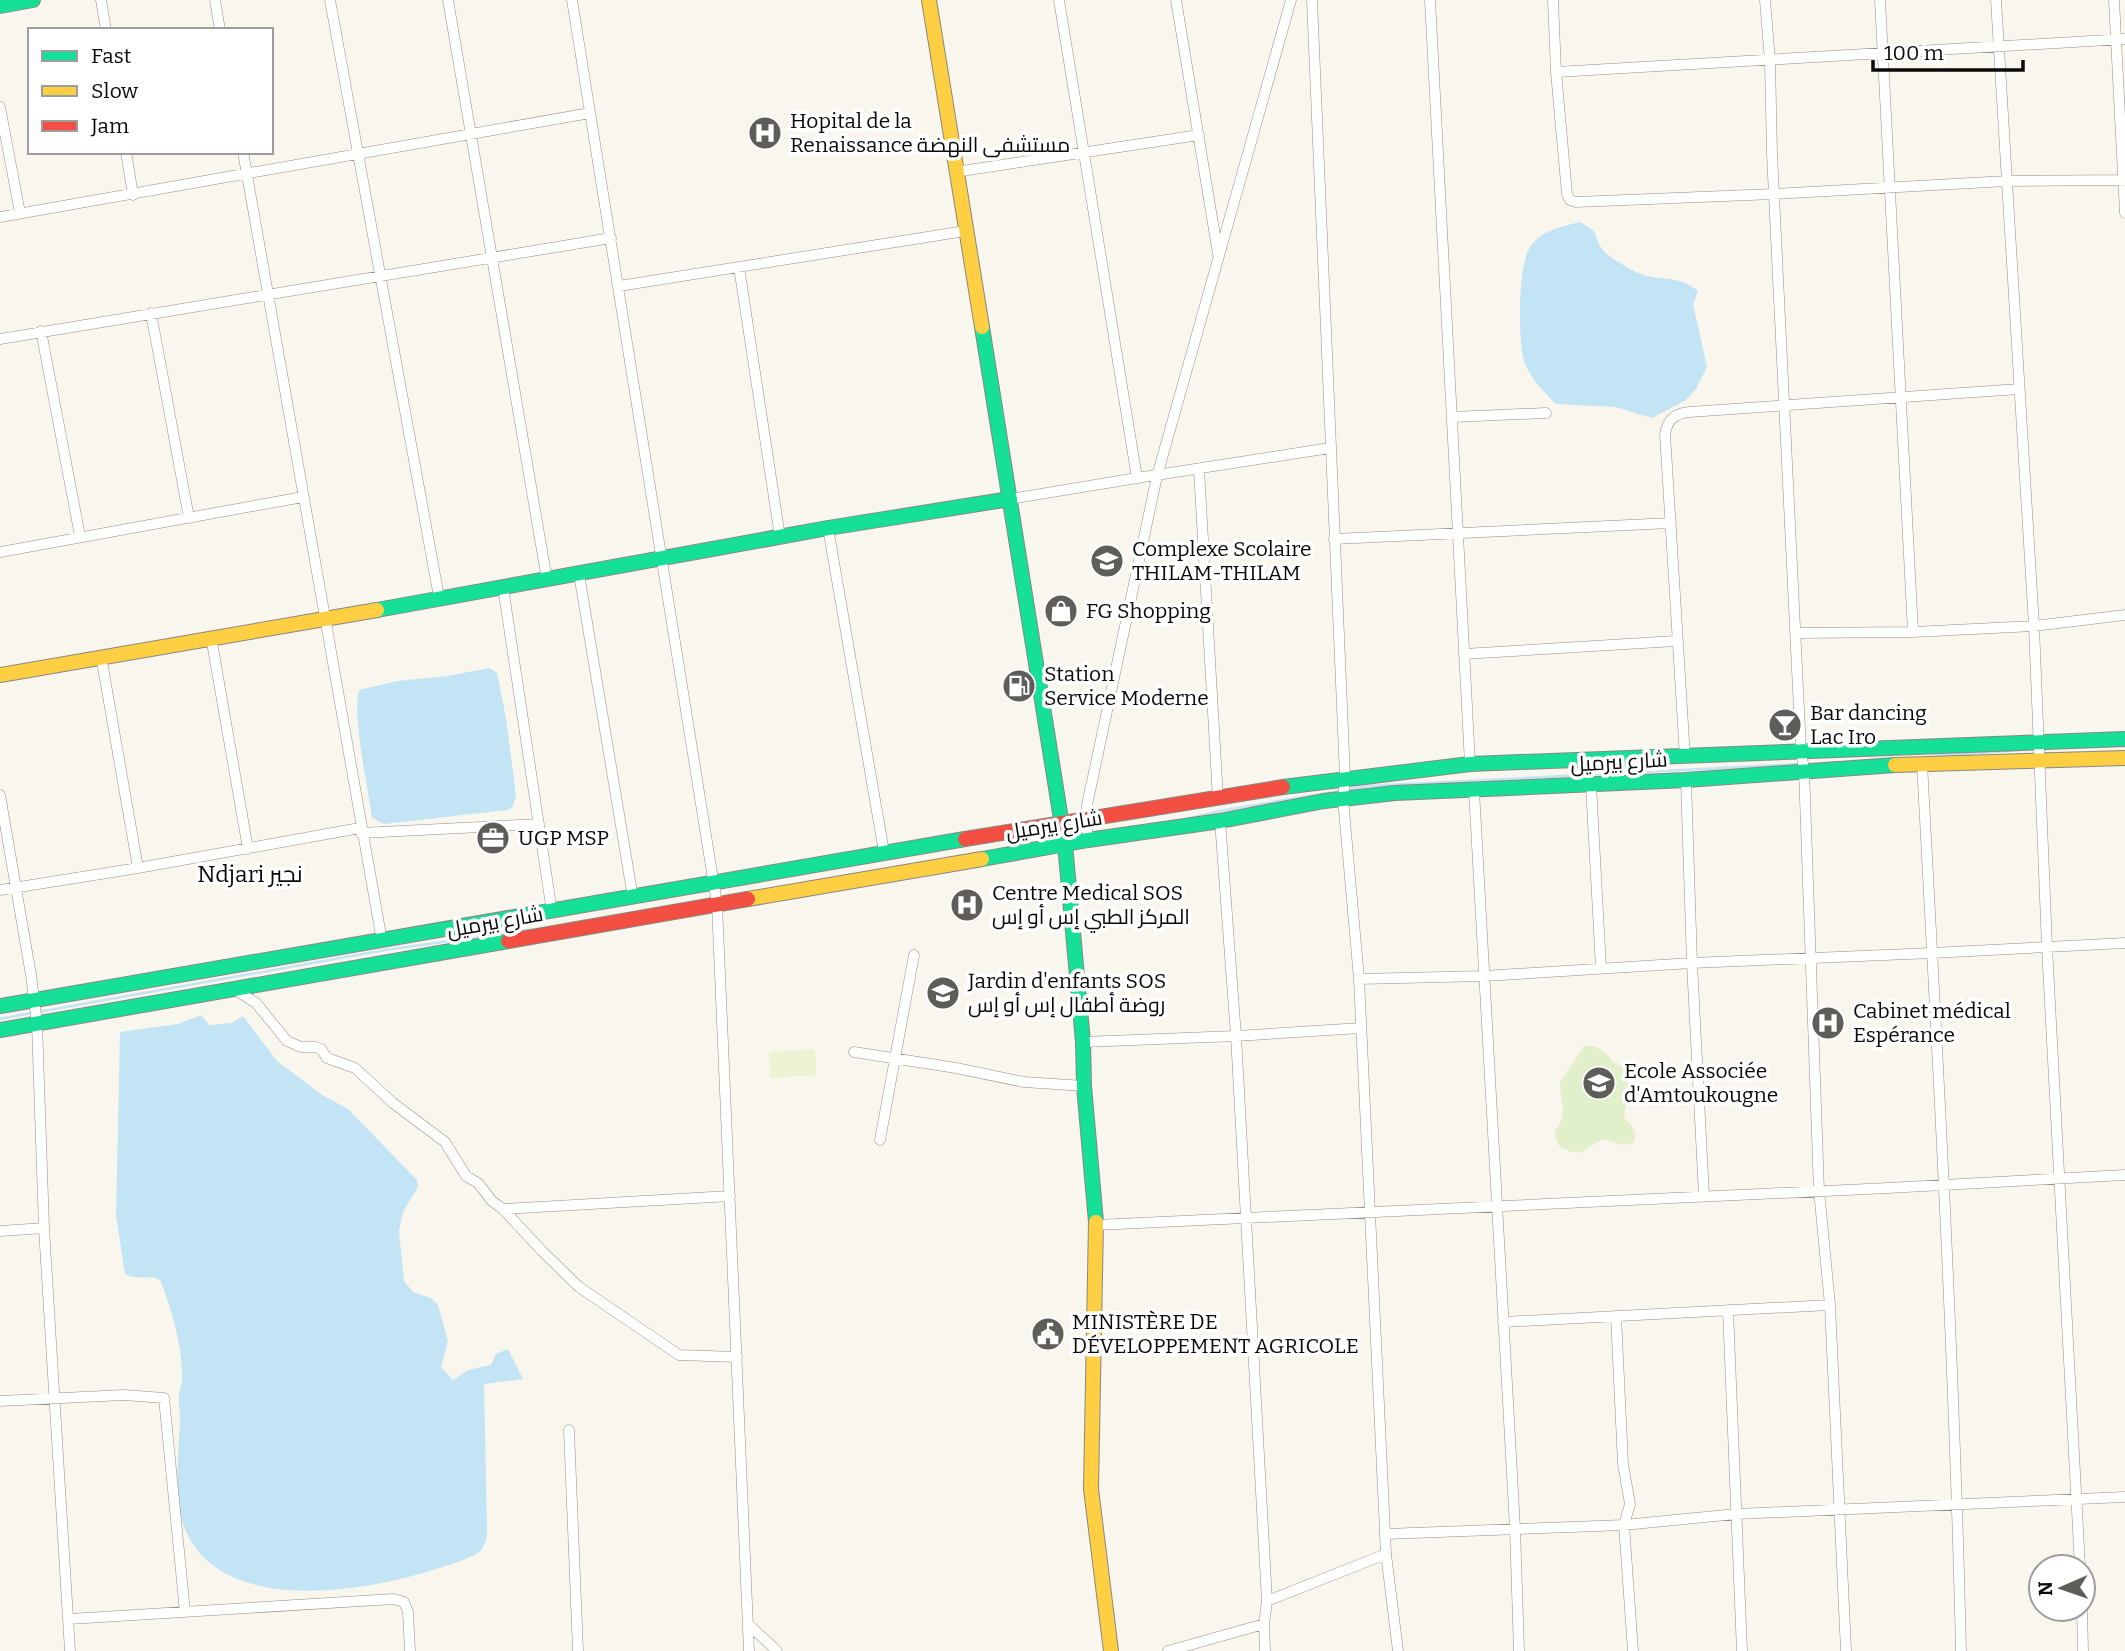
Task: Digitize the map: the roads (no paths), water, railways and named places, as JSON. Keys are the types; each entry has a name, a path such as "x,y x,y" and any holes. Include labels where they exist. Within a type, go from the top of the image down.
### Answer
{"street":[{"path":"0,6 33,0"},
{"path":"101,0 106,28"},
{"path":"215,0 220,28"},
{"path":"330,0 439,597"},
{"path":"448,0 547,580"},
{"path":"572,0 715,894 750,1651"},
{"path":"929,0 1065,844 1096,1225 1091,1489 1111,1651"},
{"path":"1059,0 1137,478"},
{"path":"1177,0 1219,258"},
{"path":"1088,839 1086,820 1101,741 1157,476 1291,0"},
{"path":"1312,0 1345,777 1343,799 1359,979 1386,1554 1398,1651"},
{"path":"1430,0 1470,764"},
{"path":"1553,0 1556,72 1567,194 1570,200 1576,202 2007,181 2124,180"},
{"path":"1765,0 1804,770 1819,1191 1830,1305 1846,1651"},
{"path":"1880,0 1913,632"},
{"path":"1997,0 2034,626 2047,947 2080,1553"},
{"path":"2114,0 2120,39 2125,213"},
{"path":"1556,72 2120,39"},
{"path":"0,107 20,213"},
{"path":"0,218 590,113"},
{"path":"955,172 1199,135"},
{"path":"125,154 132,195"},
{"path":"243,154 382,941"},
{"path":"619,286 965,231"},
{"path":"0,339 611,238"},
{"path":"739,267 780,537"},
{"path":"151,313 189,518"},
{"path":"41,331 80,536"},
{"path":"1685,757 1676,641 1665,434 1667,422 1677,414 2019,388"},
{"path":"1453,417 1546,413"},
{"path":"0,675 828,528 1330,448"},
{"path":"1199,470 1218,799"},
{"path":"0,552 303,497"},
{"path":"1334,539 1671,523"},
{"path":"828,528 884,852"},
{"path":"579,574 633,898"},
{"path":"503,587 552,912"},
{"path":"1796,633 1913,632 2034,626 2125,615"},
{"path":"211,637 248,849"},
{"path":"1464,654 1676,641"},
{"path":"101,656 138,868"},
{"name":"شارع بيرميل","path":"0,1006 36,1012 234,989 715,894 884,852 1345,777 1470,764 2125,739"},
{"name":"شارع بيرميل","path":"0,1030 36,1012 382,941 633,898 715,894 1220,821 1343,799 1395,793 1686,780 1922,763 2125,758"},
{"path":"1922,763 1944,1185 1961,1651"},
{"path":"1686,780 1704,1196"},
{"path":"1591,785 1601,968"},
{"path":"1474,790 1515,1528 1519,1651"},
{"path":"0,795 36,1012 44,1228 70,1651"},
{"path":"1220,821 1236,1036 1267,1601 1265,1651"},
{"path":"0,890 361,830 539,824"},
{"path":"1359,979 1485,976 1692,963 2125,943"},
{"path":"880,1140 914,955"},
{"path":"234,989 256,1003 287,1041 301,1047 316,1047 321,1049 327,1058 355,1068 393,1103 445,1142 466,1176 478,1183 492,1201 579,1287 670,1350 687,1356 737,1357"},
{"path":"1083,1042 1361,1028"},
{"path":"854,1052 1024,1082 1084,1086"},
{"path":"1096,1225 2125,1175"},
{"path":"503,1209 730,1196"},
{"path":"0,1231 44,1228"},
{"path":"1503,1322 1830,1305"},
{"path":"1728,1310 1742,1651"},
{"path":"1616,1316 1623,1464 1630,1504 1624,1525 1633,1651"},
{"path":"0,1401 124,1395 163,1398 185,1612"},
{"path":"569,1430 578,1651"},
{"path":"1386,1534 1624,1525 1736,1514 2125,1497"},
{"path":"1267,1601 1386,1554"},
{"path":"69,1619 394,1599 404,1602 408,1612 410,1651"},
{"path":"2083,1623 2084,1651"},
{"path":"748,1624 777,1651"},
{"path":"1168,1651 1264,1624"}],"water":[{"path":"1580,222 1594,232 1606,253 1623,265 1644,275 1682,282 1698,291 1693,304 1707,367 1696,389 1686,400 1652,418 1615,407 1556,404 1535,382 1526,366 1520,325 1525,258 1533,243 1545,234"},
{"path":"490,668 497,673 506,718 516,796 512,808 384,824 372,818 359,734 359,690 397,681"},
{"path":"201,1015 209,1025 232,1023 243,1016 277,1061 322,1095 348,1109 417,1180 418,1187 403,1212 399,1231 404,1281 413,1292 431,1298 438,1305 448,1341 441,1367 453,1380 468,1370 491,1365 496,1354 508,1349 523,1379 484,1384 487,1535 477,1554 428,1572 380,1583 345,1589 307,1591 271,1588 237,1579 209,1562 188,1536 178,1500 179,1397 182,1378 176,1328 160,1280 125,1274 116,1216 120,1032 178,1024"}],"waterway":[{"path":"1936,756 2020,750"},
{"path":"1807,764 1839,762"},
{"path":"1346,790 1368,786 1800,764"},
{"path":"1181,820 1339,791"},
{"path":"564,924 626,914"},
{"path":"38,1012 385,950 537,929"},
{"path":"0,1019 31,1013"}],"place":[{"name":"Hopital de la Renaissance مستشفى النهضة","path":"765,133"},
{"name":"Complexe Scolaire THILAM-THILAM","path":"1107,561"},
{"name":"FG Shopping","path":"1061,611"},
{"name":"Station Service Moderne","path":"1019,686"},
{"name":"Bar dancing Lac Iro","path":"1785,725"},
{"name":"UGP MSP","path":"493,838"},
{"name":"Centre Medical SOS المركز الطبي إس أو إس","path":"967,905"},
{"name":"Jardin d'enfants SOS روضة أطفال إس أو إس","path":"943,993"},
{"name":"Cabinet médical Espérance","path":"1828,1023"},
{"name":"Ecole Associée d'Amtoukougne","path":"1599,1083"},
{"name":"MINISTÈRE DE DÉVELOPPEMENT AGRICOLE","path":"1048,1334"}],"district":[{"name":"Ndjari نجير","path":"250,874"}]}
